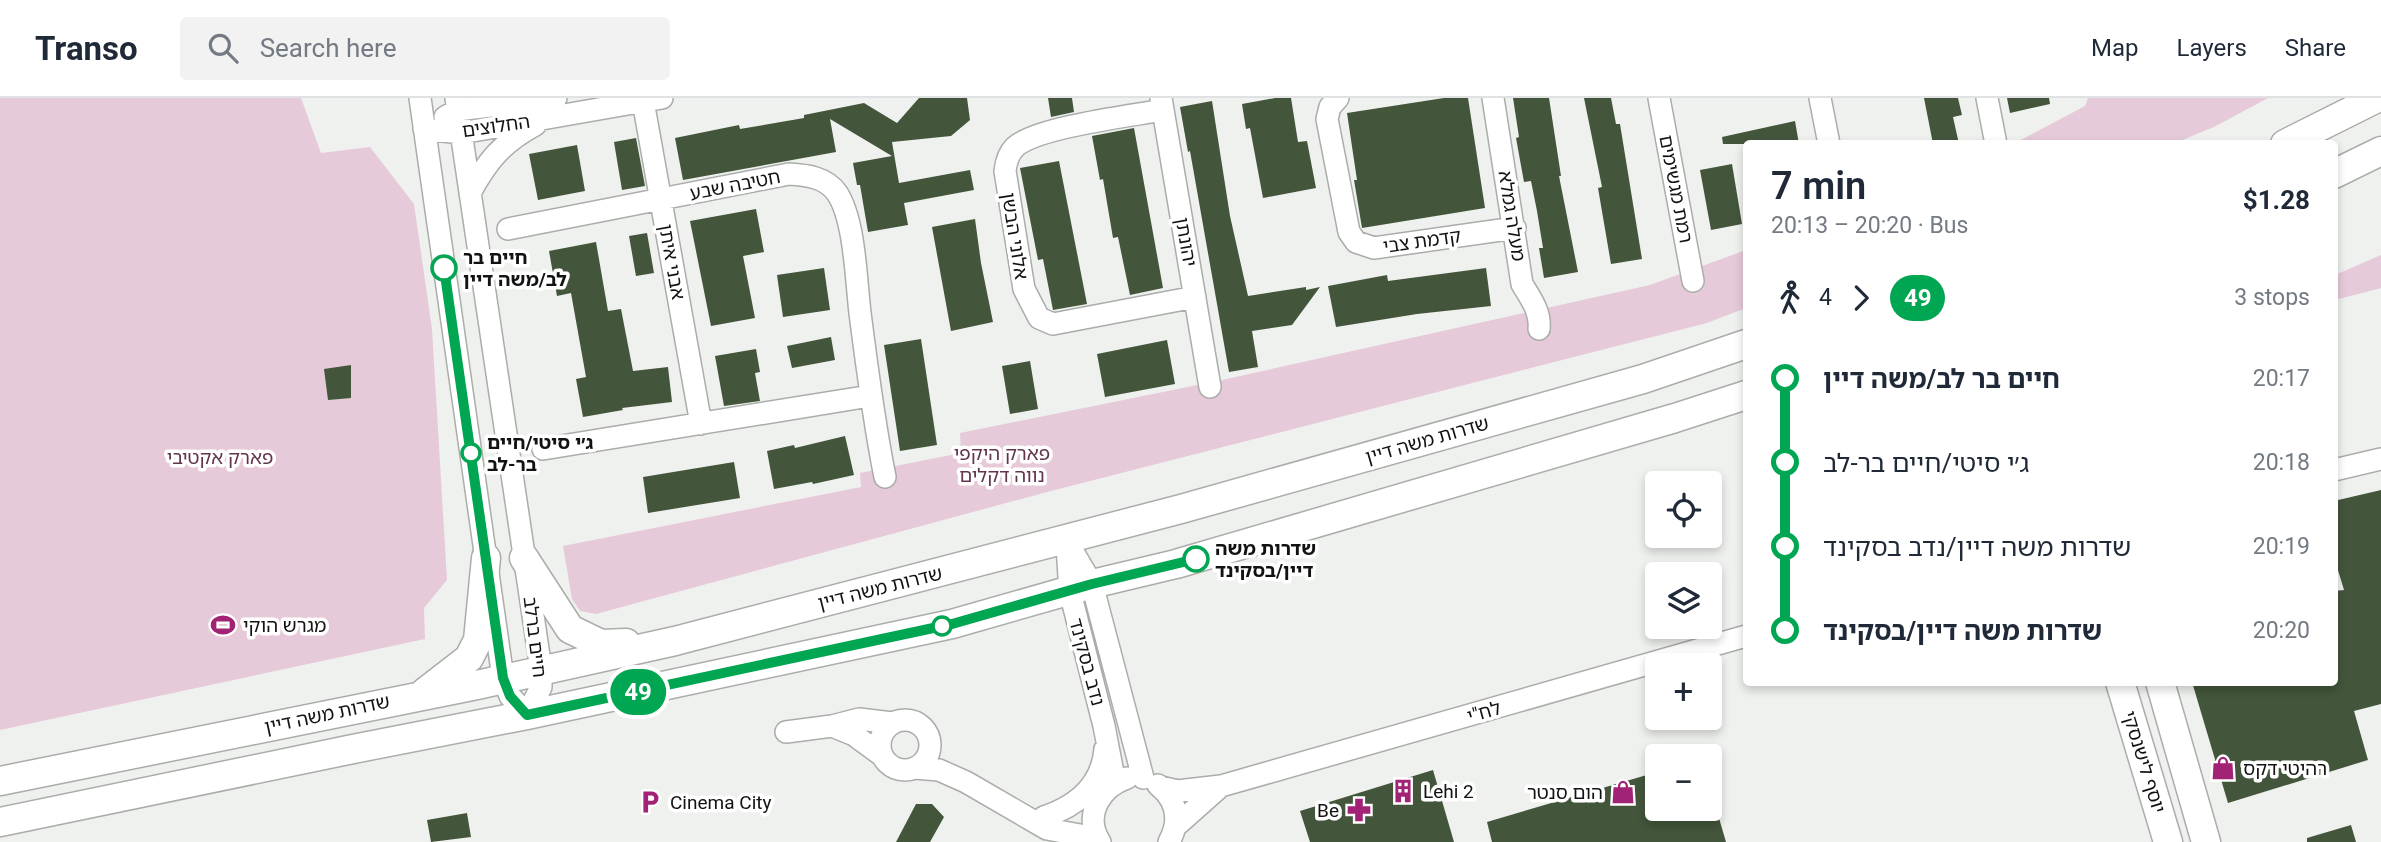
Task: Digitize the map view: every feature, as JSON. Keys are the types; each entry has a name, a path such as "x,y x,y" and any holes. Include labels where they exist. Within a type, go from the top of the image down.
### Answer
{"main road":[{"path":"2293,140 2377,98"},
{"path":"2342,171 2381,151"},
{"name":"שדרות משה דיין","path":"0,781 675,641 1066,540 1643,379 1743,345"},
{"name":"שדרות משה דיין","path":"0,822 527,715 952,624 1176,564 1743,396"},
{"path":"422,695 469,658 478,639 486,558"},
{"path":"524,558 564,620 577,634 601,645 675,641"},
{"name":"יוסף לישנסקי","path":"2121,686 2168,842"},
{"name":"יוסף לישנסקי","path":"2161,686 2206,842"}],"street":[{"name":"חיים ברלב","path":"419,98 503,678 510,696 527,715 541,687 541,669 456,104"},
{"name":"קדמת צבי","path":"1338,98 1330,107 1327,120 1349,232 1356,242 1374,248 1515,228"},
{"name":"מעלה גמלא","path":"1493,98 1522,284 1540,325"},
{"name":"רמת מגשימים","path":"1659,98 1691,270"},
{"path":"1820,98 1828,140"},
{"path":"1987,98 1995,140"},
{"name":"החלוצים","path":"424,129 456,104 653,100"},
{"name":"אבני איתן","path":"653,100 661,200 701,424"},
{"name":"החלוצים","path":"424,129 461,133 550,104"},
{"path":"470,193 485,164 550,104"},
{"name":"יהונתן","path":"1162,104 1210,384"},
{"name":"אלוני הבשן","path":"1162,104 1040,133 1014,148 1007,158 1005,171 1024,289 1039,318 1054,324 1195,297"},
{"path":"2342,171 2381,156"},
{"name":"חטיבה שבע","path":"508,229 789,174 811,175 835,191 849,222 870,396 884,472"},
{"path":"543,449 870,396"},
{"path":"2338,469 2381,459"},
{"name":"נדב בסקינד","path":"1066,540 1152,783 1174,804 1172,834"},
{"name":"נדב בסקינד","path":"1081,588 1115,783"},
{"name":"לח\"י","path":"1115,783 1130,778 1177,791 1221,786 1743,637"},
{"path":"786,732 832,726 859,719 892,723 908,719 916,722 928,733 930,741 927,757 914,768"},
{"path":"880,754 881,736 892,723"},
{"path":"832,726 854,735 898,769 939,770 966,782 1047,829 1099,840"},
{"path":"1044,817 1074,804 1088,790 1103,766 1106,733"},
{"path":"930,741 948,756 966,782"},
{"path":"1099,840 1094,826 1094,812 1098,800 1106,789 1115,783"},
{"name":"לח\"י","path":"1172,834 1221,786"},
{"path":"1007,806 1070,822 1082,821 1094,812"}],"green space":[{"name":"פארק אקטיבי","path":"0,98 301,98 321,153 370,147 414,204 432,329 447,580 424,608 425,639 0,730"},
{"path":"2088,98 2268,98 2214,127 2182,140 2021,140 2085,106"},
{"name":"פארק היקפי נווה דקלים","path":"1743,251 1743,309 1707,323 1047,492 596,614 580,611 572,599 563,546 861,487 860,473 961,453 960,433 1222,380 1650,285"},
{"path":"2381,255 2381,288 2338,299 2338,274"}],"building":[{"path":"919,98 967,98 970,120 951,136 892,142 899,183 970,170 974,190 904,203 908,225 868,232 860,185 857,185 853,163 892,156 830,119 836,152 683,180 675,138 739,125 740,129 804,118 804,115 864,103 897,123"},
{"path":"1048,98 1072,98 1074,112 1051,117"},
{"path":"1291,98 1298,142 1307,141 1316,188 1263,198 1250,128 1246,129 1242,104"},
{"path":"1444,98 1468,98 1485,208 1362,228 1347,113"},
{"path":"1513,98 1549,98 1559,176 1578,272 1544,278 1539,248 1543,248 1537,211 1531,181 1524,182 1516,138 1519,137"},
{"path":"1584,98 1611,98 1616,124 1620,124 1642,259 1611,264 1598,188 1602,187"},
{"path":"1924,98 1958,98 1962,115 1953,117 1958,140 1932,140"},
{"path":"2007,98 2049,98 2050,104 2010,113"},
{"path":"1212,101 1230,216 1248,296 1320,287 1292,325 1252,331 1258,367 1229,372 1180,107"},
{"path":"1795,121 1798,140 1743,140 1743,144 1723,144 1722,137"},
{"path":"1134,128 1163,288 1130,295 1118,237 1113,238 1103,179 1100,180 1092,136"},
{"path":"636,138 645,186 622,190 614,142"},
{"path":"577,145 585,191 538,200 529,154"},
{"path":"1059,161 1087,304 1053,310 1043,259 1038,260 1020,168"},
{"path":"1732,164 1742,224 1711,230 1700,170"},
{"path":"756,209 764,252 743,256 755,318 711,326 690,221"},
{"path":"975,219 993,322 951,331 932,227"},
{"path":"647,233 654,273 636,276 629,236"},
{"path":"596,242 608,311 621,309 633,371 668,367 672,402 622,408 623,410 583,417 576,379 586,377 571,293 557,296 549,251"},
{"path":"824,268 830,310 783,317 777,275"},
{"path":"1486,268 1491,306 1336,327 1328,286 1387,275 1388,281"},
{"path":"831,337 835,360 792,368 787,346"},
{"path":"921,339 937,445 900,451 884,345"},
{"path":"1167,340 1175,384 1105,397 1097,354"},
{"path":"756,349 760,372 755,373 760,401 724,406 715,356"},
{"path":"1030,361 1038,409 1010,414 1002,366"},
{"path":"351,365 351,398 328,400 324,369"},
{"path":"845,436 854,475 774,489 767,451 794,445 795,448"},
{"path":"734,462 740,498 648,513 643,477"},
{"path":"2381,490 2381,704 2354,711 2368,760 2228,803 2193,686 2338,686 2338,591 2344,590 2338,570 2338,500"},
{"name":"Lehi 2","path":"1433,770 1454,842 1310,842 1300,811"},
{"path":"1645,776 1645,821 1720,821 1726,842 1492,842 1487,822"},
{"path":"916,804 932,804 944,817 930,842 896,842"},
{"path":"467,813 471,837 431,842 427,820"},
{"path":"2351,825 2356,842 2307,842 2307,838"}],"bus line":[{"name":"49","path":"444,268 503,678 510,696 527,715 952,624 1092,584 1196,559"}],"place":[{"name":"חיים בר לב/משה דיין","path":"444,268"},
{"name":"ג׳י סיטי/חיים בר-לב","path":"471,453"},
{"name":"שדרות משה דיין/בסקינד","path":"1196,559"},
{"name":"מגרש הוקי","path":"223,625"},
{"name":"רהיטי דקס","path":"2223,768"},
{"name":"Lehi 2","path":"1403,791"},
{"name":"הום סנטר","path":"1623,792"},
{"name":"Cinema City","path":"650,802"},
{"name":"Be","path":"1359,810"}]}
